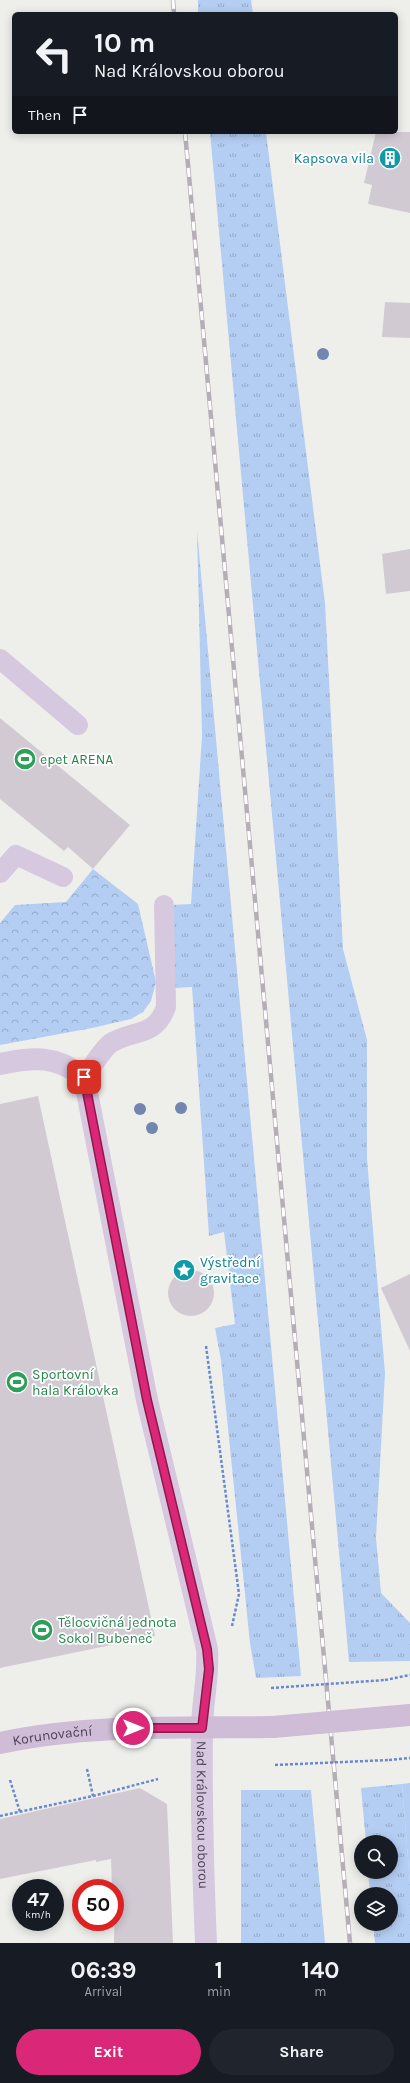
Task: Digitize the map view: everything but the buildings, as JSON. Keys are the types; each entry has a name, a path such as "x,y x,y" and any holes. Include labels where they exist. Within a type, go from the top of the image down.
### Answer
{"main road":[{"name":"Korunovační","path":"0,1743 39,1735 90,1731 273,1727 410,1715"}],"street":[{"path":"0,1064 24,1058 42,1058 73,1068 84,1077"},
{"name":"Nad Královskou oborou","path":"84,1077 147,1400 207,1649 209,1669 202,1728 201,1804 206,1943"}],"lane":[{"path":"0,659 78,725"},
{"path":"0,873 16,855 63,877"},
{"path":"84,1077 111,1043 148,1029 161,1021 166,1007 164,905"}],"path":[{"path":"206,1346 239,1594 232,1630"},
{"path":"271,1688 385,1680 410,1675"},
{"path":"275,1765 410,1758"},
{"path":"87,1769 93,1796"},
{"path":"0,1816 93,1796 158,1779"},
{"path":"10,1780 20,1812"}],"green space":[{"path":"198,0 251,0 253,12 198,12"},
{"path":"210,134 266,134 325,603 343,949 367,1040 367,1159 385,1373 376,1538 381,1593 410,1623 410,1661 349,1662"},
{"path":"197,530 301,1676 256,1678 250,1643 221,1360 215,1328 235,1324 224,1232 209,1236 192,987 175,988 171,905 191,904 202,736"},
{"path":"93,869 138,904 156,982 151,1001 143,1012 131,1019 92,1028 0,1045 0,923 15,905 66,902"},
{"path":"410,1783 410,1883 402,1784"},
{"path":"402,1784 410,1883 410,1943 375,1943 374,1931 398,1931 398,1887 369,1887 369,1879 398,1879 398,1835 365,1835 361,1788"},
{"path":"241,1790 311,1790 325,1943 241,1943"}],"railway":[{"path":"173,0 174,12"},
{"path":"185,134 350,1943"}],"place":[{"name":"Kapsova vila","path":"390,158"},
{"name":"epet ARENA","path":"25,759"},
{"name":"Výstřední gravitace","path":"184,1270"},
{"name":"Sportovní hala Královka","path":"17,1382"},
{"name":"Tělocvičná jednota Sokol Bubeneč","path":"42,1630"}],"route":[{"path":"84,1077 147,1400 207,1649 209,1669 202,1728 133,1728"}]}
